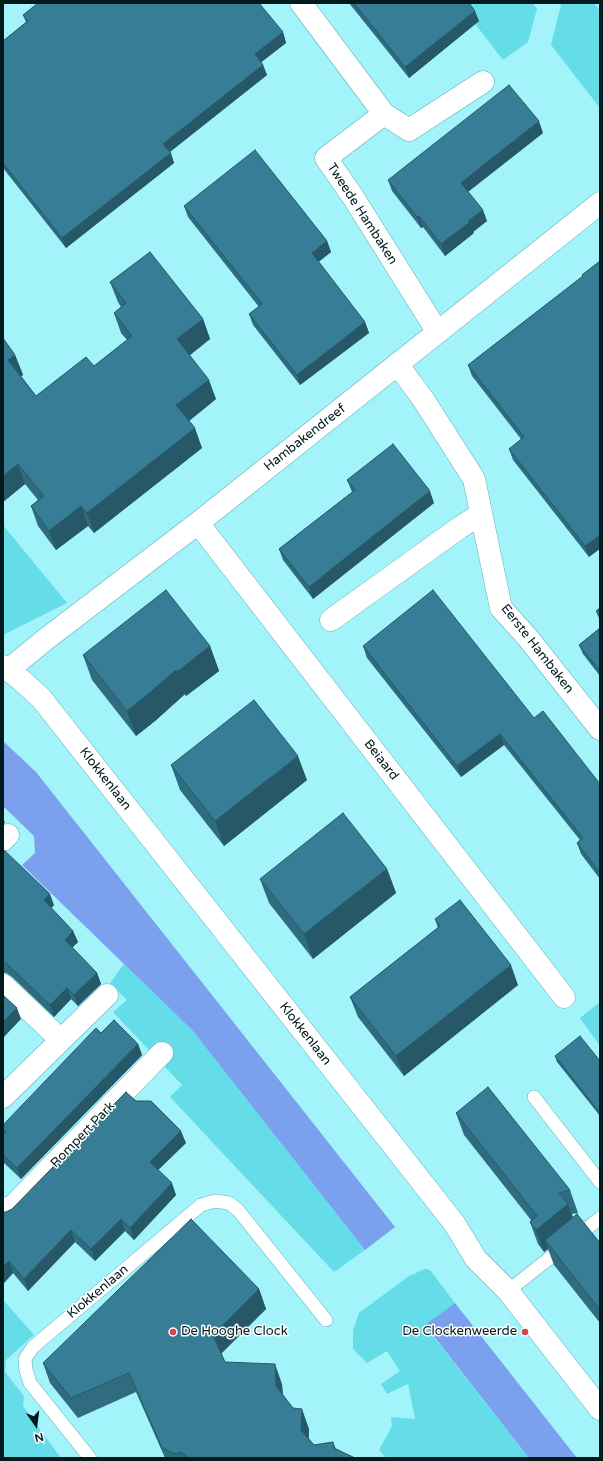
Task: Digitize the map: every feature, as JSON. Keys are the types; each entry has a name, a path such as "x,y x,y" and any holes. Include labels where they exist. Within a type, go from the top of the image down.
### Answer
{"street":[{"path":"300,3 384,114 409,130 483,82"},
{"name":"Tweede Hambaken","path":"384,114 326,158 353,197 437,331"},
{"name":"Hambakendreef","path":"6,668 198,523 398,364 437,331 600,203"},
{"name":"Eerste Hambaken","path":"398,364 423,399 474,479 501,608 528,638 600,729"},
{"path":"331,620 459,528 481,514"},
{"name":"Beiaard","path":"198,523 564,997"},
{"name":"Klokkenlaan","path":"6,668 41,698 454,1223 476,1259 508,1292 600,1409"},
{"path":"3,986 61,1040"},
{"path":"3,1097 107,995"},
{"name":"Rompert Park","path":"5,1210 162,1053"}],"lane":[{"path":"534,1097 600,1182"},
{"name":"Klokkenlaan","path":"90,1458 30,1383 26,1370 25,1359 33,1347 201,1205 215,1202 229,1203 238,1210 326,1320"},
{"path":"508,1292 600,1218"}],"shaded area":[{"path":"459,3 533,3 537,9 528,42 503,60"},
{"path":"560,3 594,3 600,10 600,108 551,45 561,5"},
{"path":"3,525 67,603 3,635"},
{"path":"3,741 36,772 395,1227 365,1250 192,1030 22,865 35,853 34,836 3,806"},
{"path":"124,964 192,1030 365,1250 334,1272 170,1097 182,1085 113,1012 127,1000 110,983"},
{"path":"600,1002 600,1046 580,1018"},
{"path":"425,1269 430,1270 455,1303 425,1326 529,1458 386,1458 379,1450 392,1426 391,1417 415,1419 408,1384 387,1394 381,1384 400,1371 387,1351 367,1363 353,1349 353,1330 359,1313 409,1276"},
{"path":"4,1301 34,1335 6,1360 5,1372 24,1396 23,1406 61,1458 3,1458"},
{"path":"455,1303 577,1458 529,1458 425,1325"}],"building":[{"path":"38,3 259,3 283,32 255,54 263,65 163,144 171,153 62,238 3,163 3,41 28,21 23,15"},
{"path":"354,3 469,3 475,11 405,67"},
{"path":"509,85 539,121 461,183 483,210 441,244 419,216 417,217 388,180"},
{"path":"255,150 327,241 312,253 365,322 297,375 249,314 262,304 184,206"},
{"path":"150,252 203,319 177,339 209,380 176,405 195,428 87,513 81,506 49,531 31,506 44,496 18,464 3,476 3,338 15,355 8,360 36,396 86,357 94,366 132,336 114,313 126,303 110,282"},
{"path":"600,261 600,535 585,546 509,449 524,437 468,365 583,276 582,275"},
{"path":"393,444 430,491 309,587 279,549 355,490 347,480"},
{"path":"166,590 210,646 177,672 176,670 127,711 83,655"},
{"path":"433,590 534,718 543,711 600,784 600,873 577,843 583,838 500,734 457,766 363,646"},
{"path":"600,608 600,616 596,611"},
{"path":"600,628 600,671 579,645"},
{"path":"254,700 298,756 215,821 171,765"},
{"path":"343,813 387,869 304,934 260,879"},
{"path":"3,849 50,894 44,900 73,931 65,940 97,973 74,995 67,988 50,1005 7,964 3,962"},
{"path":"460,900 511,965 396,1056 350,997 440,926 435,919"},
{"path":"3,995 17,1008 3,1022"},
{"path":"114,1020 138,1044 17,1168 3,1155 3,1134 6,1132 3,1129 3,1125 96,1028 101,1033"},
{"path":"580,1036 600,1061 600,1113 555,1056"},
{"path":"488,1087 570,1190 559,1193 568,1204 536,1230 530,1222 537,1216 456,1113"},
{"path":"126,1092 136,1101 151,1101 181,1131 150,1162 172,1183 130,1228 121,1219 91,1249 71,1230 24,1279 9,1261 3,1267 3,1212 12,1209"},
{"path":"577,1214 600,1243 600,1310 545,1240"},
{"name":"De Hooghe Clock","path":"191,1219 259,1289 213,1335 225,1362 275,1364 276,1386 293,1408 302,1409 301,1430 314,1445 333,1442 334,1448 355,1458 189,1458 181,1452 175,1454 162,1448 129,1373 71,1398 43,1363"}],"place":[{"name":"De Hooghe Clock","path":"173,1332"},
{"name":"De Clockenweerde","path":"525,1332"}]}
